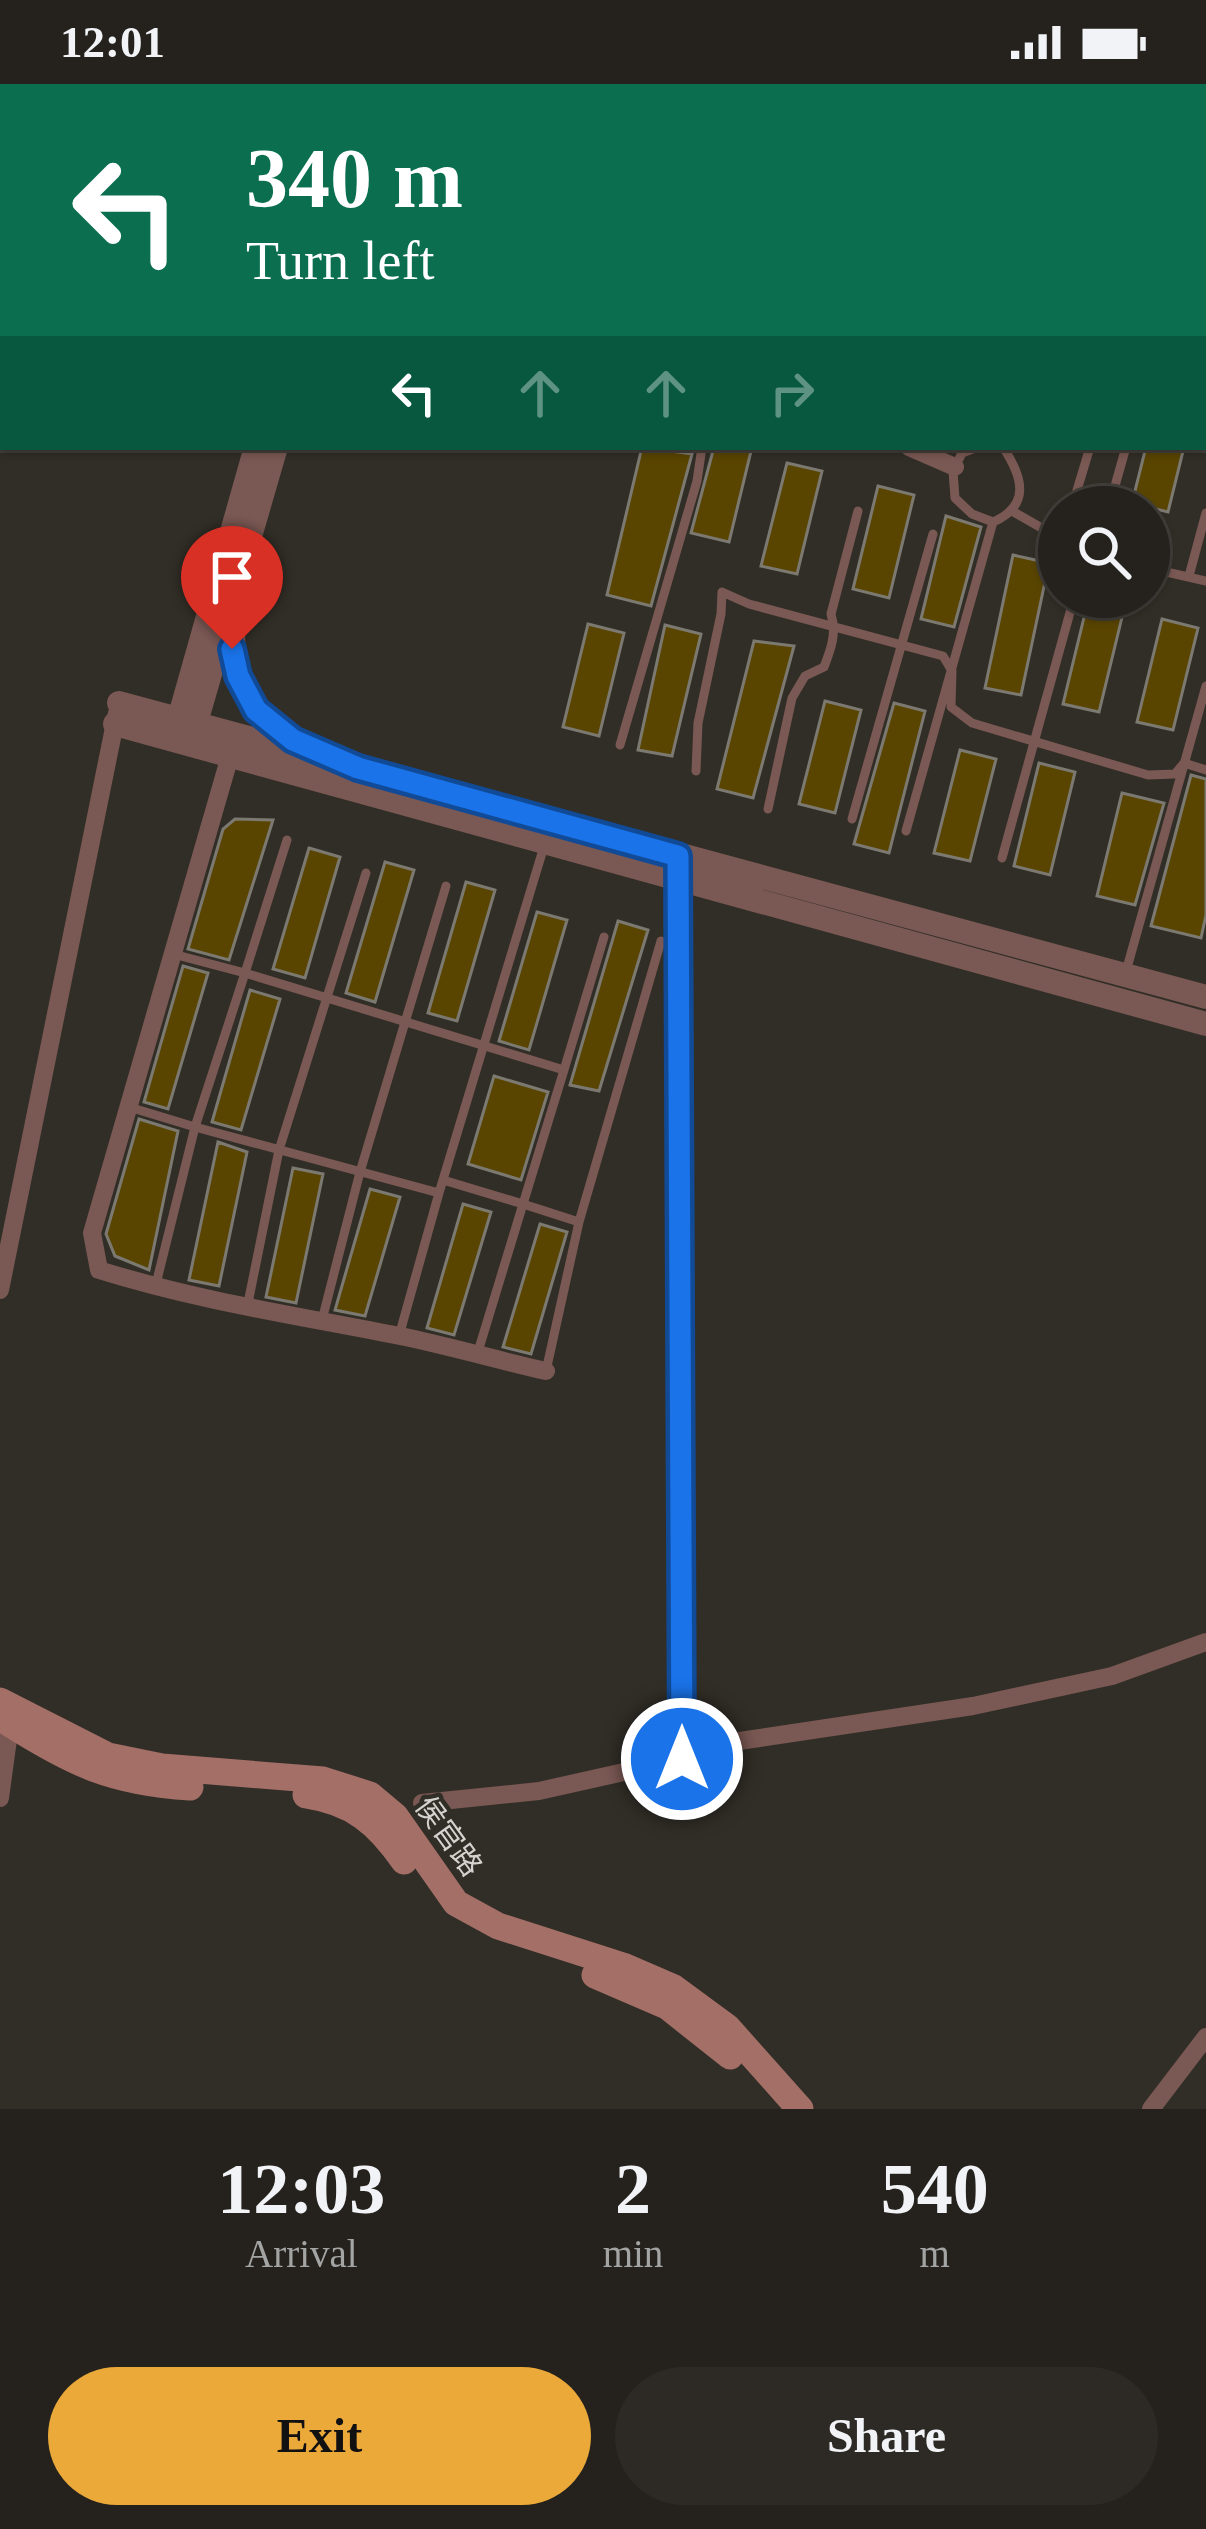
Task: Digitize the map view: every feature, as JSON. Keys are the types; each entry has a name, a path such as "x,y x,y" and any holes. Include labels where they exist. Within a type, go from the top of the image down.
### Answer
{"main road":[{"name":"侯官路","path":"2,1713 68,1760 151,1785 296,1794 348,1806 379,1827 447,1918 488,1940 667,2006 724,2049 778,2109"},
{"name":"侯官路","path":"2,1713 108,1756 162,1767 323,1780 370,1795 394,1816 456,1903 498,1926 623,1966 674,1988 728,2027 800,2109"}],"street":[{"path":"184,731 255,450"},
{"path":"184,731 235,588 275,450"},
{"path":"916,450 956,466"},
{"path":"235,588 235,663 256,710 293,740 358,768 548,832"},
{"path":"0,1290 117,713 358,768"},
{"path":"184,731 230,756 548,832 1206,1024"},
{"path":"230,756 92,1233 99,1270 154,1288 399,1336 545,1371"},
{"path":"678,868 1206,998"},
{"path":"678,868 682,1759"},
{"path":"422,1803 539,1791 682,1759 706,1746 973,1706 1112,1676 1206,1642"},
{"path":"0,1798 2,1713"},
{"path":"1150,2109 1206,2037"}],"lane":[{"path":"620,745 702,450"},
{"path":"970,450 962,453 956,466 956,497 972,514 993,522"},
{"path":"906,831 993,522 1012,511 1019,497 1021,477 1005,450"},
{"path":"1078,486 1089,450"},
{"path":"1115,486 1125,450"},
{"path":"1012,511 1038,526"},
{"path":"769,809 793,698 805,676 824,667 836,628 831,614 858,512"},
{"path":"1189,576 1206,513"},
{"path":"852,819 933,534"},
{"path":"1170,572 1206,581"},
{"path":"695,772 698,723 722,592 749,604 943,656 951,669 951,707 972,723 1148,775 1175,774 1184,763"},
{"path":"1002,858 1068,618"},
{"path":"1124,975 1206,686"},
{"path":"1184,763 1206,770"},
{"path":"399,1336 548,832"},
{"path":"154,1288 195,1127 287,840"},
{"path":"247,1308 279,1150 366,873"},
{"path":"321,1324 360,1172 446,886"},
{"path":"477,1355 604,937"},
{"path":"545,1371 580,1222 661,941"},
{"path":"173,954 564,1070"},
{"path":"129,1107 439,1193"},
{"path":"443,1180 580,1222"}],"building":[{"path":"641,450 692,454 651,606 607,595"},
{"path":"713,450 751,450 729,542 691,533"},
{"path":"1145,450 1183,450 1170,504 1170,486 1136,486"},
{"path":"787,463 822,471 797,574 761,566"},
{"path":"878,486 914,495 889,598 853,589"},
{"path":"946,516 981,527 954,627 921,619"},
{"path":"1013,555 1038,561 1038,615 1021,695 985,688"},
{"path":"1084,618 1122,618 1099,712 1063,704"},
{"path":"1162,619 1198,628 1173,730 1137,722"},
{"path":"588,624 624,633 599,736 563,727"},
{"path":"665,625 701,634 672,756 638,750"},
{"path":"754,641 794,646 753,798 717,789"},
{"path":"825,701 861,710 835,813 799,804"},
{"path":"894,703 925,711 889,853 854,844"},
{"path":"960,750 996,759 970,861 934,853"},
{"path":"1039,763 1075,772 1050,875 1014,866"},
{"path":"1191,775 1206,779 1206,915 1201,938 1151,926"},
{"path":"1122,793 1164,803 1135,905 1097,896"},
{"path":"235,819 273,820 229,960 188,949 223,829"},
{"path":"309,848 340,857 305,978 273,969"},
{"path":"385,862 414,870 375,1002 346,993"},
{"path":"466,882 495,890 457,1021 428,1013"},
{"path":"537,912 567,920 529,1050 499,1041"},
{"path":"618,921 648,930 599,1091 570,1085"},
{"path":"183,966 208,973 168,1109 144,1102"},
{"path":"250,990 280,999 241,1130 212,1122"},
{"path":"494,1076 548,1092 521,1180 468,1164"},
{"path":"139,1119 178,1131 149,1270 115,1256 106,1234"},
{"path":"218,1142 247,1152 219,1286 189,1280"},
{"path":"293,1168 323,1174 296,1303 266,1297"},
{"path":"370,1189 400,1197 365,1316 335,1310"},
{"path":"463,1204 491,1212 454,1335 427,1328"},
{"path":"540,1224 567,1232 531,1354 503,1347"}],"route":[{"path":"232,649 238,676 256,710 293,740 358,768 678,856 682,1759"}]}
